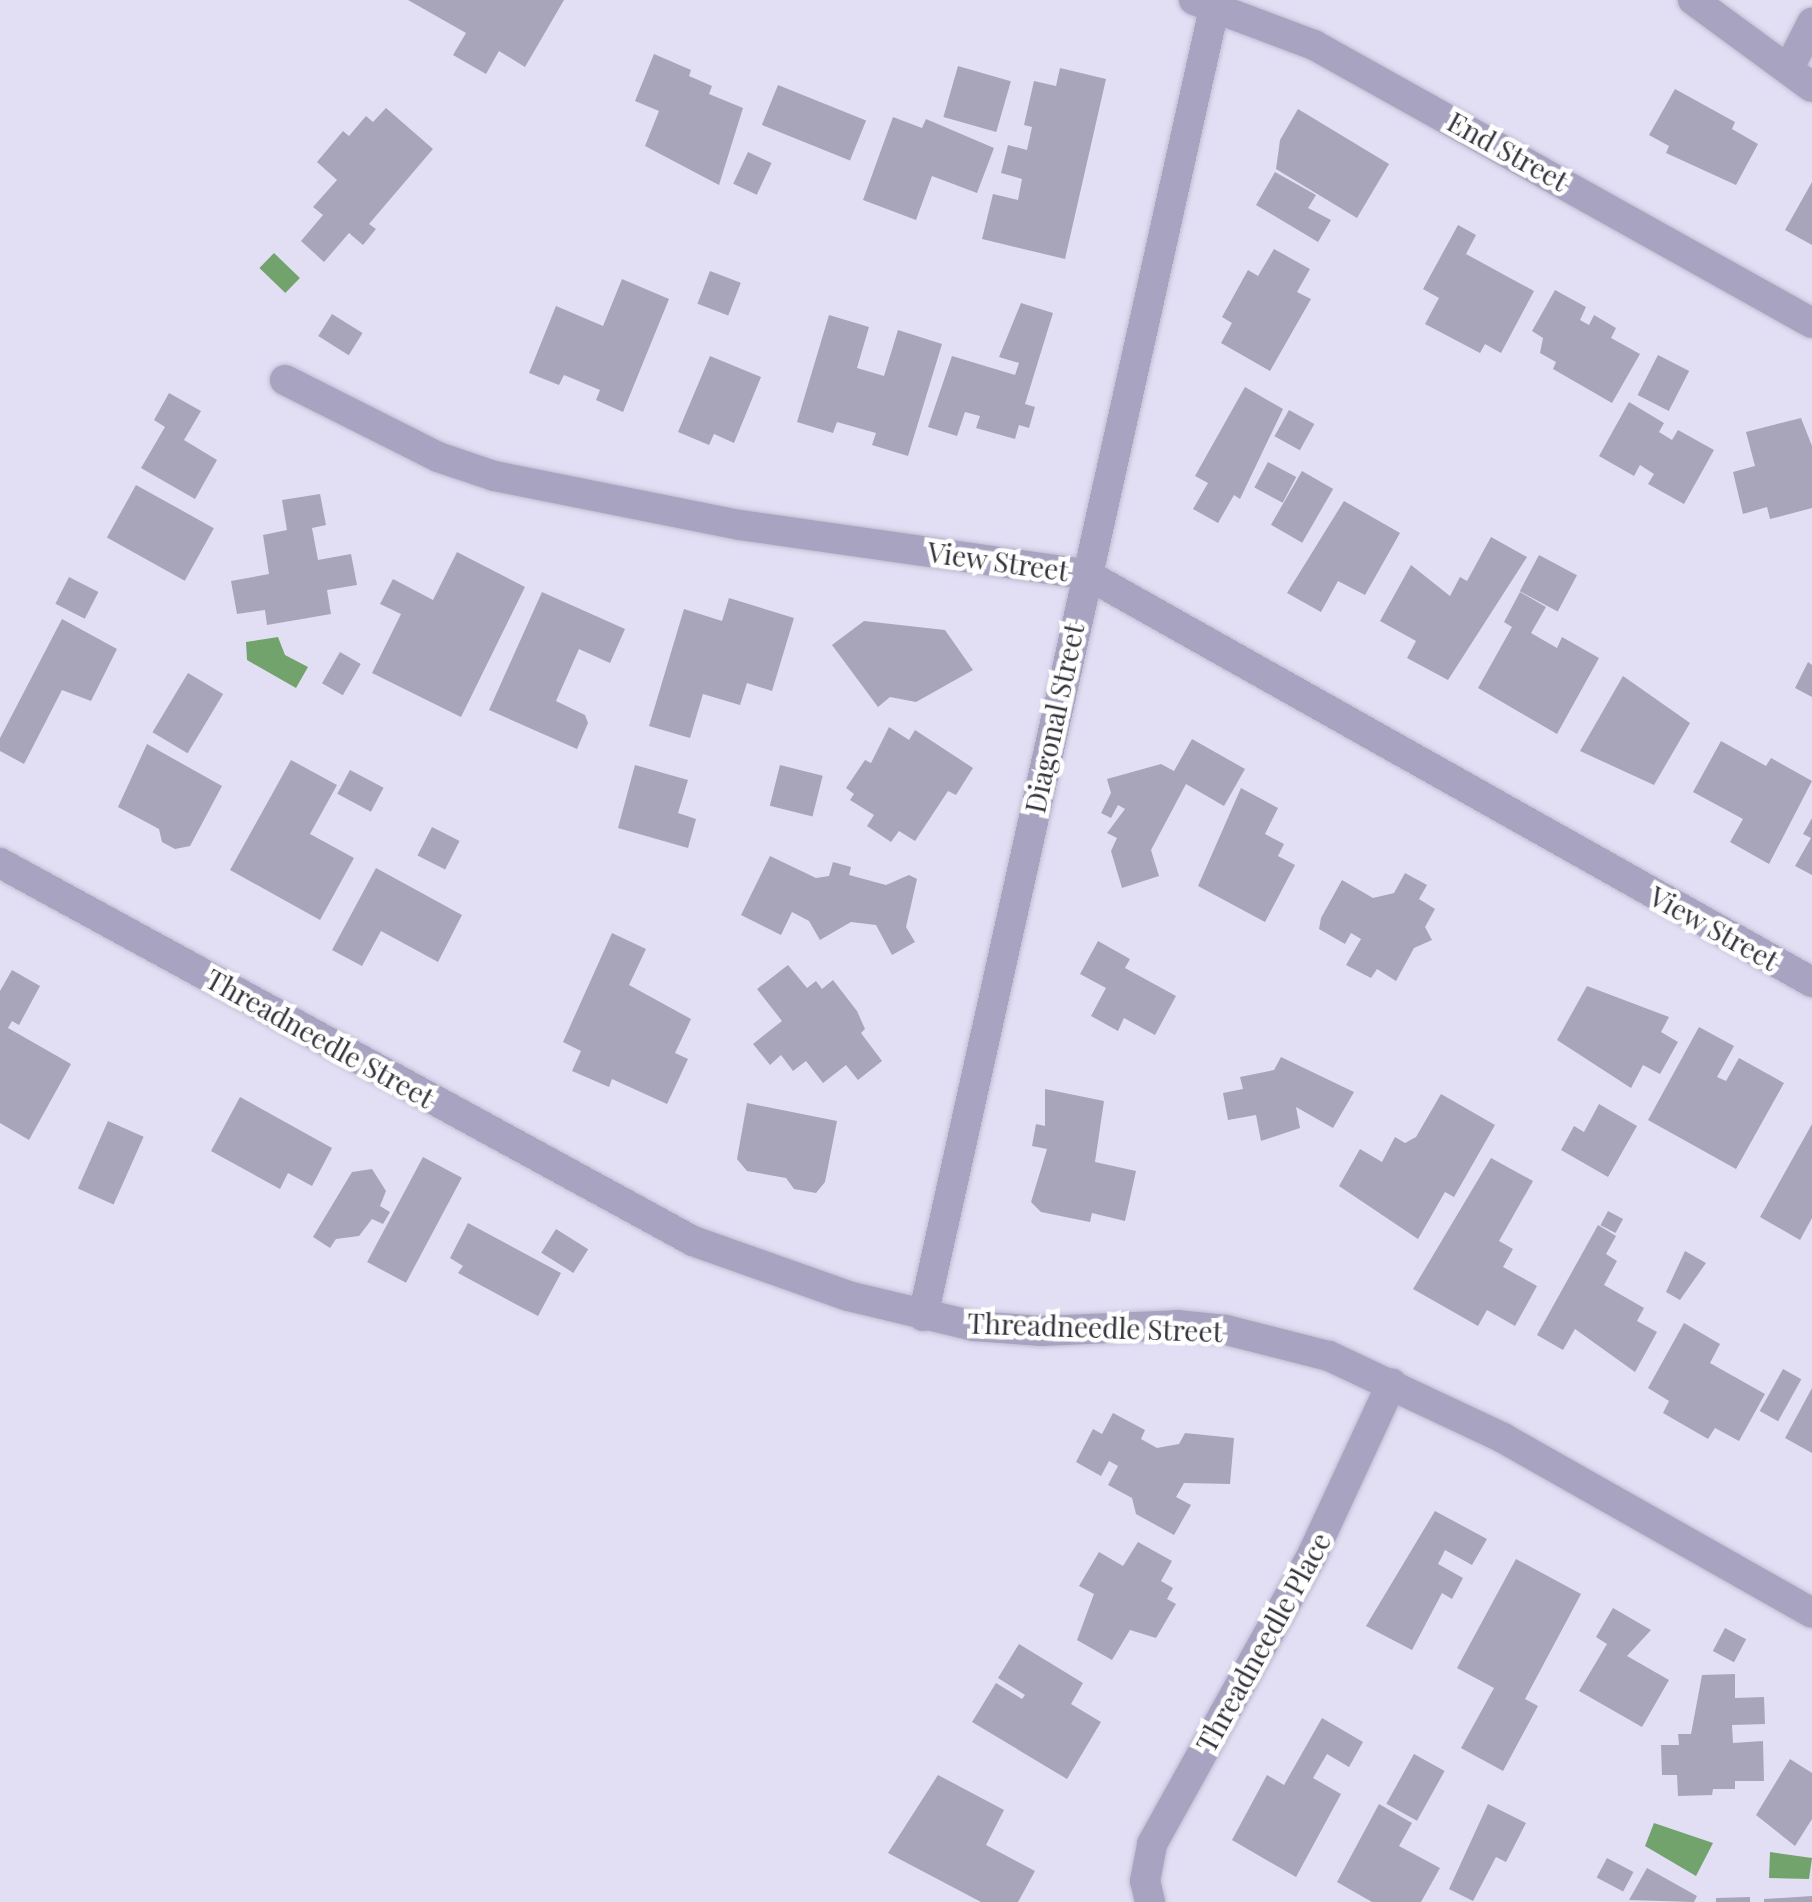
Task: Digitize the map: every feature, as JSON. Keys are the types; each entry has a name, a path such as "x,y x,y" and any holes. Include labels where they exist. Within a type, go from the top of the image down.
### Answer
{"street":[{"path":"1693,0 1800,77 1812,23"},
{"name":"End Street","path":"1205,2 1343,60 1812,323"},
{"name":"Diagonal Street","path":"923,1316 1086,574 1205,2"},
{"name":"View Street","path":"285,380 438,457 494,476 740,525 1086,574 1812,982"},
{"name":"Threadneedle Street","path":"0,863 693,1241 923,1316 1042,1331 1226,1330 1328,1356 1392,1383 1812,1613"},
{"name":"Threadneedle Place","path":"1150,1902 1152,1844 1313,1553 1392,1383"}],"shaded area":[{"path":"274,253 300,278 285,293 259,268"},
{"path":"278,637 285,655 308,667 296,688 247,660 246,642"},
{"path":"1654,1823 1713,1843 1696,1876 1645,1846"},
{"path":"1770,1852 1812,1858 1809,1879 1769,1878"}],"building":[{"path":"408,0 564,0 525,67 499,51 486,74 453,55 466,33"},
{"path":"654,54 691,70 689,76 712,86 709,94 743,108 719,185 645,146 659,111 635,101"},
{"path":"958,66 1011,81 996,132 943,117"},
{"path":"1060,68 1106,79 1065,259 982,239 993,194 1018,200 1022,179 1001,173 1008,145 1027,150 1032,127 1024,125 1034,81 1056,86"},
{"path":"778,85 866,121 850,160 762,125"},
{"path":"1675,89 1735,122 1732,129 1758,144 1736,185 1666,153 1669,146 1649,135"},
{"path":"386,108 433,149 369,224 376,229 363,245 349,233 324,262 301,241 323,215 313,207 337,180 317,162 343,131 349,136 366,116 373,122"},
{"path":"1298,109 1389,164 1357,218 1276,169 1280,140"},
{"path":"893,117 922,128 926,119 994,148 977,193 932,176 916,220 863,200"},
{"path":"748,152 772,163 757,195 733,184"},
{"path":"1275,172 1316,195 1308,208 1331,220 1318,242 1256,205"},
{"path":"1812,182 1812,245 1785,230"},
{"path":"1458,225 1476,235 1466,254 1534,291 1501,353 1485,344 1480,353 1425,324 1439,298 1423,289"},
{"path":"1274,249 1310,269 1297,292 1311,299 1270,371 1221,343 1232,323 1222,317 1248,270 1258,276"},
{"path":"710,271 741,283 728,316 697,304"},
{"path":"622,279 669,299 623,412 596,400 600,390 564,375 559,385 529,373 556,306 603,326"},
{"path":"1555,290 1586,307 1580,320 1589,325 1594,315 1616,328 1611,338 1640,354 1612,403 1553,369 1556,362 1540,353 1543,338 1532,331"},
{"path":"1021,303 1053,313 1025,404 1035,407 1029,428 1019,425 1015,439 976,428 980,416 965,412 957,436 928,427 952,356 1015,375 1019,363 999,357"},
{"path":"332,314 363,333 349,355 318,336"},
{"path":"829,315 869,327 857,368 884,376 898,330 942,344 908,456 872,445 876,433 837,422 833,433 797,422"},
{"path":"1658,355 1689,371 1669,411 1638,395"},
{"path":"710,356 761,377 734,443 714,434 709,445 678,432"},
{"path":"1245,387 1283,409 1240,499 1234,495 1218,523 1193,509 1208,483 1195,476"},
{"path":"169,393 201,411 184,440 217,460 195,499 141,468 165,427 154,420"},
{"path":"1629,402 1664,423 1659,432 1672,440 1678,430 1714,450 1684,504 1648,484 1654,474 1640,465 1634,476 1599,456"},
{"path":"1289,410 1314,424 1300,450 1274,436"},
{"path":"1801,418 1812,446 1812,508 1770,519 1767,507 1743,514 1733,472 1755,466 1746,432"},
{"path":"1268,462 1296,477 1283,503 1254,488"},
{"path":"1302,471 1333,489 1302,543 1271,525"},
{"path":"136,485 214,528 185,581 107,537"},
{"path":"320,494 326,525 312,528 318,560 351,554 357,585 327,590 331,614 267,625 265,610 237,614 231,581 269,574 263,535 287,530 282,500"},
{"path":"1344,501 1400,533 1365,595 1338,581 1321,612 1287,593"},
{"path":"1491,537 1527,557 1448,680 1407,658 1416,641 1380,621 1411,565 1450,596 1460,577 1467,581"},
{"path":"457,552 525,587 461,717 372,673 401,614 380,604 393,579 433,600"},
{"path":"1539,555 1577,575 1558,611 1520,591"},
{"path":"69,577 98,592 85,619 55,604"},
{"path":"542,592 625,629 610,663 579,649 556,701 585,715 588,723 577,749 489,710"},
{"path":"1520,592 1546,607 1531,633 1557,648 1562,637 1599,658 1557,734 1478,688 1512,627 1504,622"},
{"path":"729,598 794,618 772,691 747,683 740,705 703,694 690,738 649,726 684,609 722,621"},
{"path":"62,619 117,649 91,701 62,690 24,764 0,751 0,738"},
{"path":"864,621 945,630 973,670 916,702 890,697 878,707 832,645"},
{"path":"340,652 361,664 343,695 322,683"},
{"path":"1808,662 1812,665 1812,697 1795,688"},
{"path":"188,673 223,694 188,753 152,732"},
{"path":"1623,676 1690,723 1654,785 1580,751"},
{"path":"889,727 909,740 915,730 973,768 956,795 948,791 915,841 899,831 891,842 867,826 874,815 850,800 854,794 846,788 865,760 871,763"},
{"path":"1192,739 1245,769 1224,806 1186,784 1151,850 1159,876 1122,888 1111,851 1117,838 1107,833 1125,809 1118,805 1111,818 1101,813 1111,793 1107,779 1161,764 1174,771"},
{"path":"1721,741 1766,766 1771,758 1812,781 1769,864 1730,842 1743,819 1693,792"},
{"path":"147,744 222,786 190,846 175,849 162,842 159,829 118,807"},
{"path":"291,760 337,785 310,834 354,858 320,920 230,870"},
{"path":"635,765 688,780 678,813 696,819 688,848 618,828"},
{"path":"780,765 823,776 813,816 770,806"},
{"path":"350,770 384,788 371,812 337,794"},
{"path":"1241,788 1278,808 1265,834 1284,844 1278,856 1295,865 1265,922 1198,886"},
{"path":"1812,818 1812,875 1795,866 1811,838 1803,834"},
{"path":"432,827 460,841 445,870 417,856"},
{"path":"770,856 816,878 829,876 833,862 851,867 849,875 886,885 909,875 917,879 906,927 915,942 892,955 876,925 851,922 820,940 809,921 792,912 781,935 741,915"},
{"path":"376,868 462,915 438,962 381,931 362,966 332,950"},
{"path":"1405,873 1427,885 1419,899 1435,909 1425,927 1432,940 1414,948 1396,981 1377,969 1371,978 1346,965 1361,939 1351,933 1345,944 1319,929 1321,918 1342,880 1373,898 1394,893"},
{"path":"612,933 646,949 629,985 691,1019 675,1053 688,1059 667,1104 612,1079 609,1087 572,1071 581,1051 563,1042"},
{"path":"1098,941 1130,959 1125,968 1176,996 1155,1035 1124,1018 1118,1031 1091,1016 1106,988 1080,974"},
{"path":"788,965 807,988 816,981 822,989 833,980 857,1011 865,1029 861,1033 882,1061 858,1080 846,1065 823,1083 806,1061 793,1071 781,1055 770,1065 753,1044 782,1021 757,989"},
{"path":"12,970 40,986 19,1025 12,1021 8,1028 71,1064 29,1140 0,1123 0,991"},
{"path":"1587,986 1669,1017 1661,1032 1678,1042 1660,1074 1643,1065 1631,1088 1557,1040"},
{"path":"1699,1027 1734,1046 1717,1077 1726,1081 1739,1058 1784,1083 1736,1169 1648,1120"},
{"path":"1281,1057 1354,1092 1333,1128 1296,1107 1300,1128 1261,1141 1256,1115 1228,1120 1223,1093 1243,1089 1240,1077 1274,1070"},
{"path":"1045,1089 1104,1101 1095,1162 1136,1171 1125,1221 1092,1213 1090,1222 1041,1212 1031,1202 1047,1149 1032,1146 1036,1124 1045,1126"},
{"path":"1441,1094 1495,1125 1454,1197 1445,1192 1418,1239 1339,1186 1360,1149 1382,1162 1395,1137 1405,1143 1416,1137"},
{"path":"240,1097 332,1148 312,1186 288,1173 280,1189 211,1151"},
{"path":"747,1103 837,1121 825,1182 816,1193 794,1189 786,1178 747,1171 737,1159"},
{"path":"1599,1104 1637,1126 1608,1177 1561,1150 1574,1126 1584,1132"},
{"path":"108,1121 144,1137 114,1204 78,1189"},
{"path":"1812,1124 1812,1218 1800,1240 1760,1217"},
{"path":"423,1157 462,1178 406,1283 367,1262"},
{"path":"1491,1158 1533,1181 1499,1241 1513,1249 1503,1267 1537,1286 1515,1326 1487,1310 1478,1326 1413,1289"},
{"path":"372,1169 386,1191 380,1206 390,1212 383,1224 372,1219 359,1236 336,1239 330,1248 313,1237 352,1172"},
{"path":"1608,1211 1623,1219 1615,1233 1600,1225"},
{"path":"468,1223 561,1273 538,1316 458,1273 463,1266 450,1258"},
{"path":"1598,1225 1616,1236 1606,1254 1617,1261 1604,1285 1644,1308 1637,1321 1657,1332 1635,1372 1575,1329 1563,1350 1537,1335"},
{"path":"556,1229 588,1249 573,1273 541,1253"},
{"path":"1685,1251 1706,1263 1680,1300 1666,1292"},
{"path":"1684,1323 1720,1344 1710,1363 1765,1394 1739,1441 1715,1428 1708,1439 1663,1413 1669,1401 1648,1388"},
{"path":"1783,1369 1801,1379 1778,1421 1760,1411"},
{"path":"1812,1388 1812,1453 1785,1438"},
{"path":"1113,1413 1145,1430 1141,1439 1157,1448 1179,1444 1185,1433 1234,1438 1230,1484 1184,1483 1176,1497 1191,1505 1174,1535 1136,1514 1132,1498 1108,1485 1118,1466 1109,1461 1101,1476 1076,1462 1093,1429 1102,1434"},
{"path":"1435,1511 1487,1539 1472,1565 1445,1550 1438,1564 1463,1578 1452,1599 1442,1593 1412,1650 1366,1626"},
{"path":"1138,1542 1172,1561 1161,1581 1173,1588 1167,1599 1176,1604 1156,1638 1130,1630 1112,1660 1077,1640 1094,1594 1079,1586 1099,1552 1123,1566"},
{"path":"1516,1559 1581,1594 1525,1699 1538,1706 1503,1771 1461,1748 1494,1688 1457,1668"},
{"path":"1613,1608 1651,1630 1627,1656 1669,1680 1642,1727 1579,1691 1607,1644 1596,1637"},
{"path":"1725,1628 1746,1639 1734,1662 1713,1651"},
{"path":"1019,1644 1083,1683 1071,1704 1101,1722 1067,1779 972,1722 996,1683 1022,1699 1025,1695 998,1678"},
{"path":"1735,1674 1735,1698 1764,1697 1765,1724 1732,1725 1733,1743 1763,1741 1764,1781 1735,1781 1735,1789 1713,1789 1712,1795 1678,1796 1677,1775 1662,1775 1661,1745 1679,1745 1678,1734 1691,1734 1702,1675"},
{"path":"1322,1718 1363,1742 1349,1767 1327,1754 1313,1778 1341,1794 1296,1877 1232,1840 1267,1775 1284,1785"},
{"path":"1414,1754 1445,1771 1417,1821 1386,1804"},
{"path":"1790,1759 1812,1773 1812,1819 1795,1846 1756,1815"},
{"path":"938,1775 1004,1810 986,1845 1035,1871 1018,1902 981,1902 888,1853"},
{"path":"1379,1804 1412,1823 1399,1846 1440,1868 1421,1902 1372,1902 1337,1882"},
{"path":"1488,1804 1526,1823 1506,1862 1496,1857 1473,1901 1449,1889"},
{"path":"1607,1858 1633,1872 1623,1892 1597,1877"},
{"path":"1647,1868 1697,1896 1694,1902 1629,1900"},
{"path":"1812,1896 1812,1902 1764,1902 1764,1899"},
{"path":"1750,1897 1750,1902 1716,1902 1716,1898"}]}
